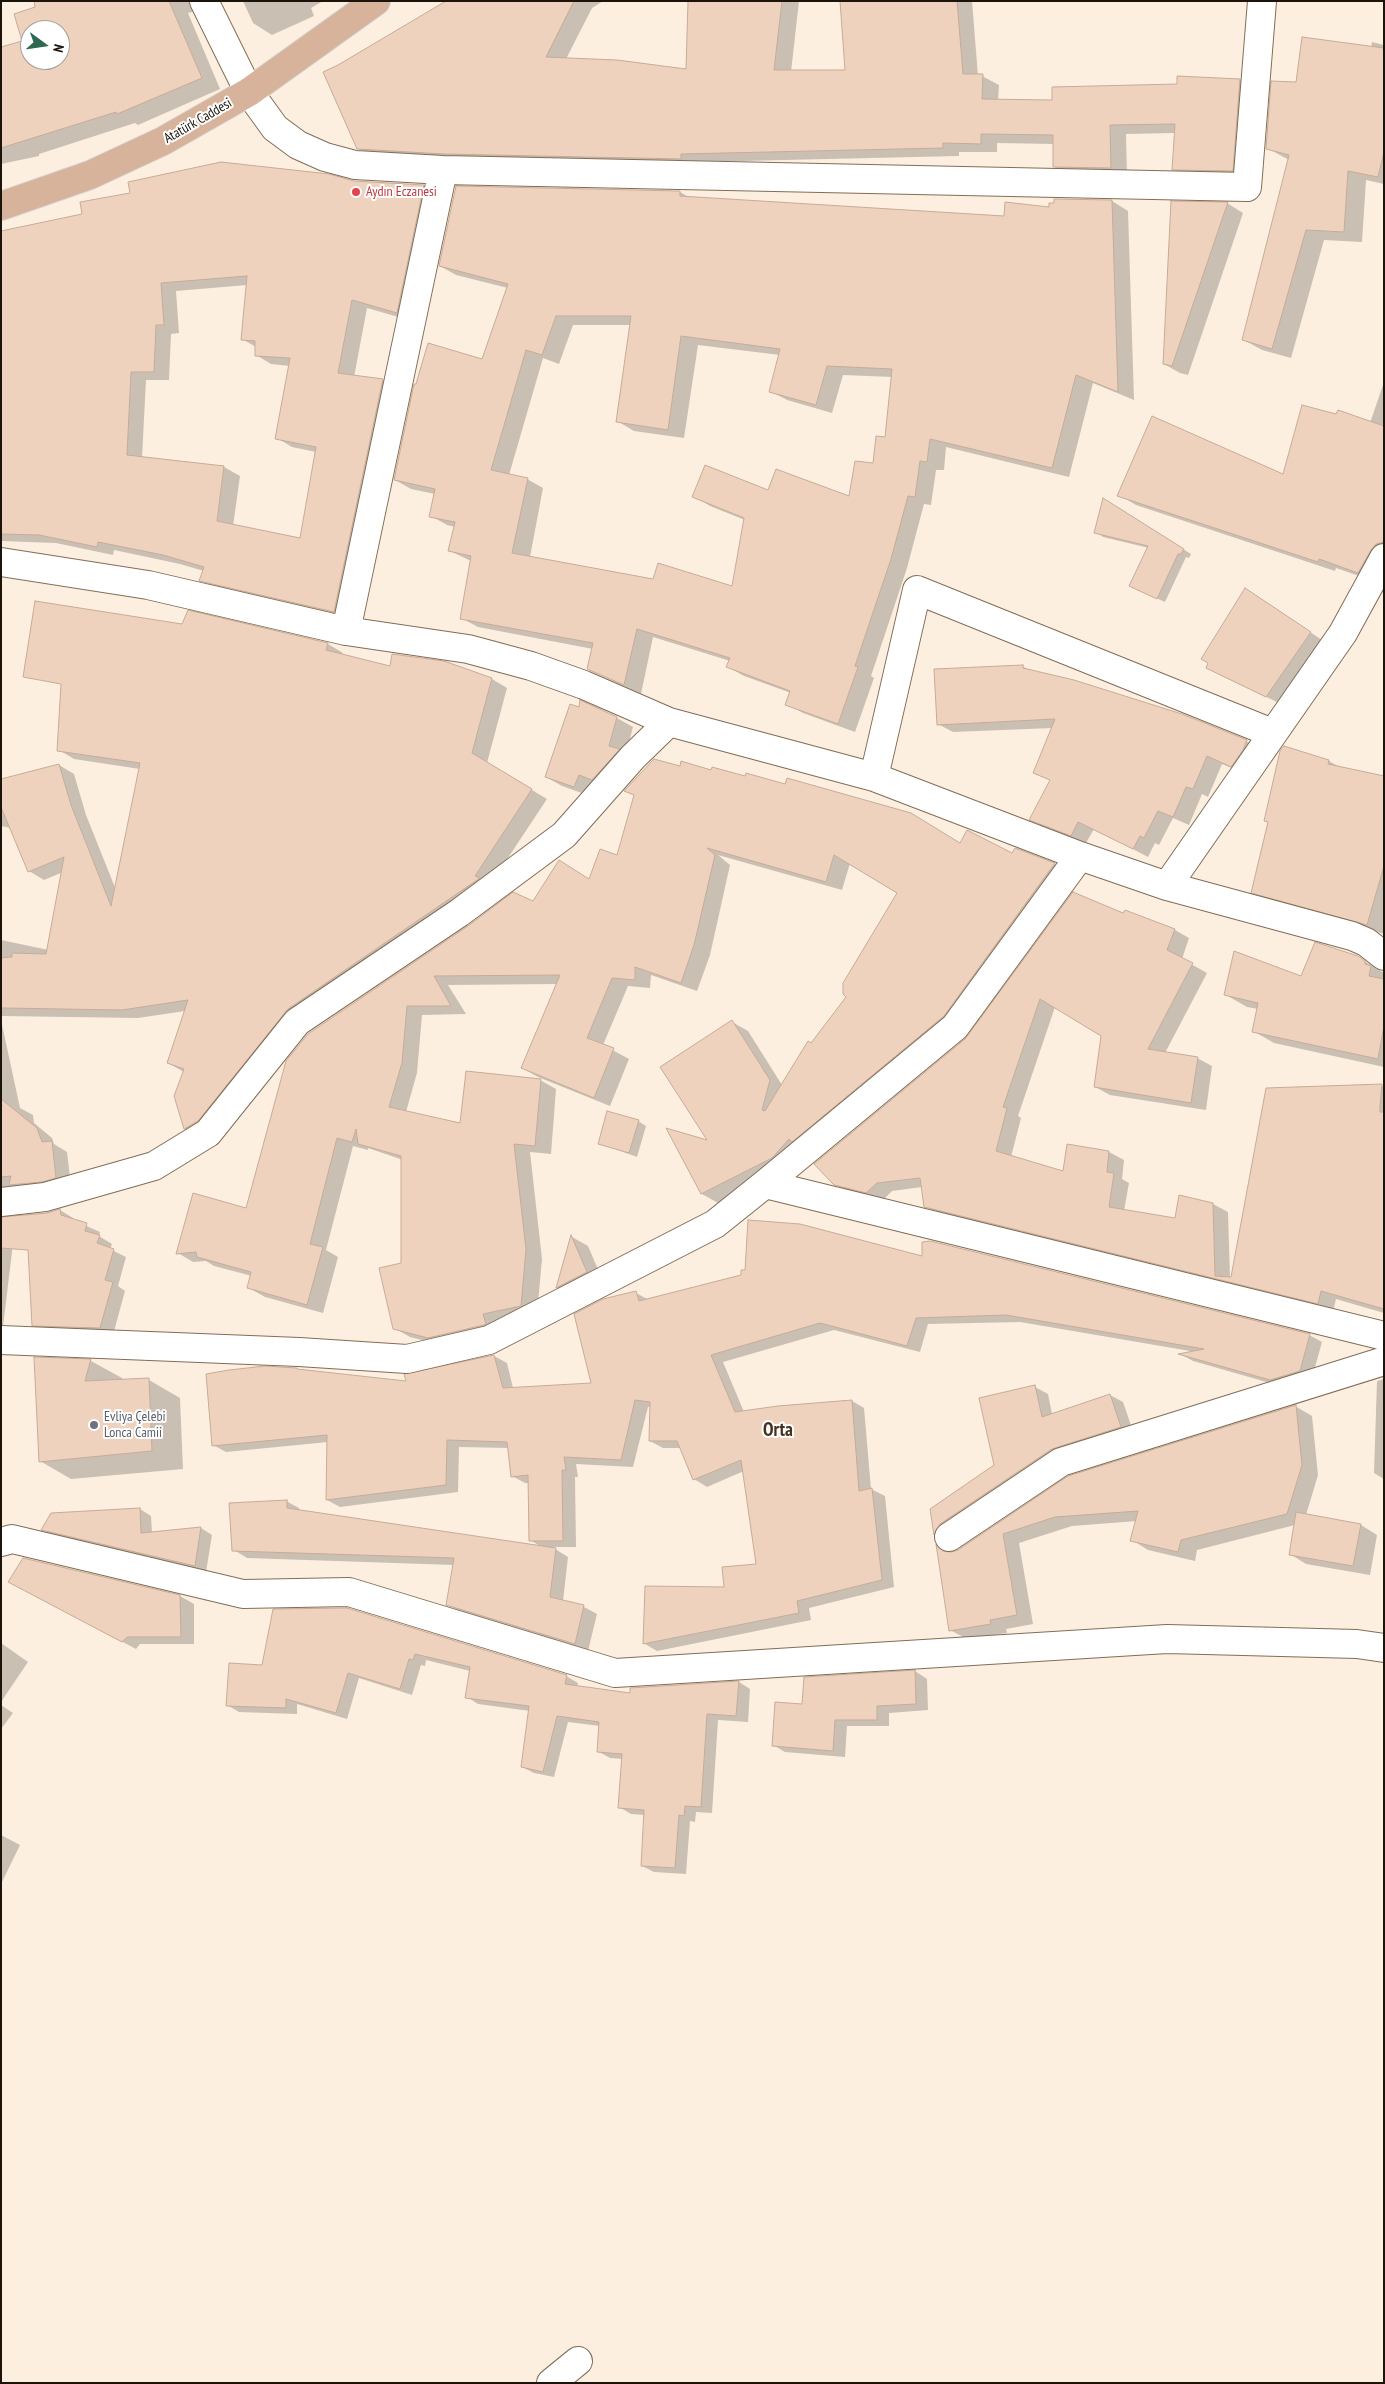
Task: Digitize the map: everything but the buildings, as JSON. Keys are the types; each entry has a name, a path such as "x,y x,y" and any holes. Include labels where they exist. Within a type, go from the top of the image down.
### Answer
{"main road":[{"name":"Atatürk Caddesi","path":"1,206 90,175 163,141 248,92 376,1"}],"street":[{"path":"204,1 248,92 275,128 298,144 325,157 355,164 443,170 1247,187 1262,1"},
{"path":"346,631 443,170"},
{"path":"1167,886 1343,633 1384,558"},
{"path":"1,562 148,585 346,631 468,649 531,666 669,722 874,777 1080,856 1167,886 1352,936 1366,942 1384,956"},
{"path":"874,777 917,590 1272,733"},
{"path":"1,1202 45,1197 154,1166 208,1133 297,1022 458,912 564,835 633,757 669,722"},
{"path":"1,1340 407,1359 489,1340 715,1224 765,1184 955,1027 1080,856"},
{"path":"765,1184 1384,1336"},
{"path":"949,1537 1061,1462 1384,1361"},
{"path":"1,1542 12,1540 243,1594 349,1592 614,1672 1167,1639 1357,1644 1384,1648"},
{"path":"551,2383 578,2361"}],"place":[{"name":"Aydın Eczanesi","path":"356,192"},
{"name":"Evliya Çelebi Lonca Camii","path":"94,1425"}],"district":[{"name":"Orta","path":"778,1431"}]}
